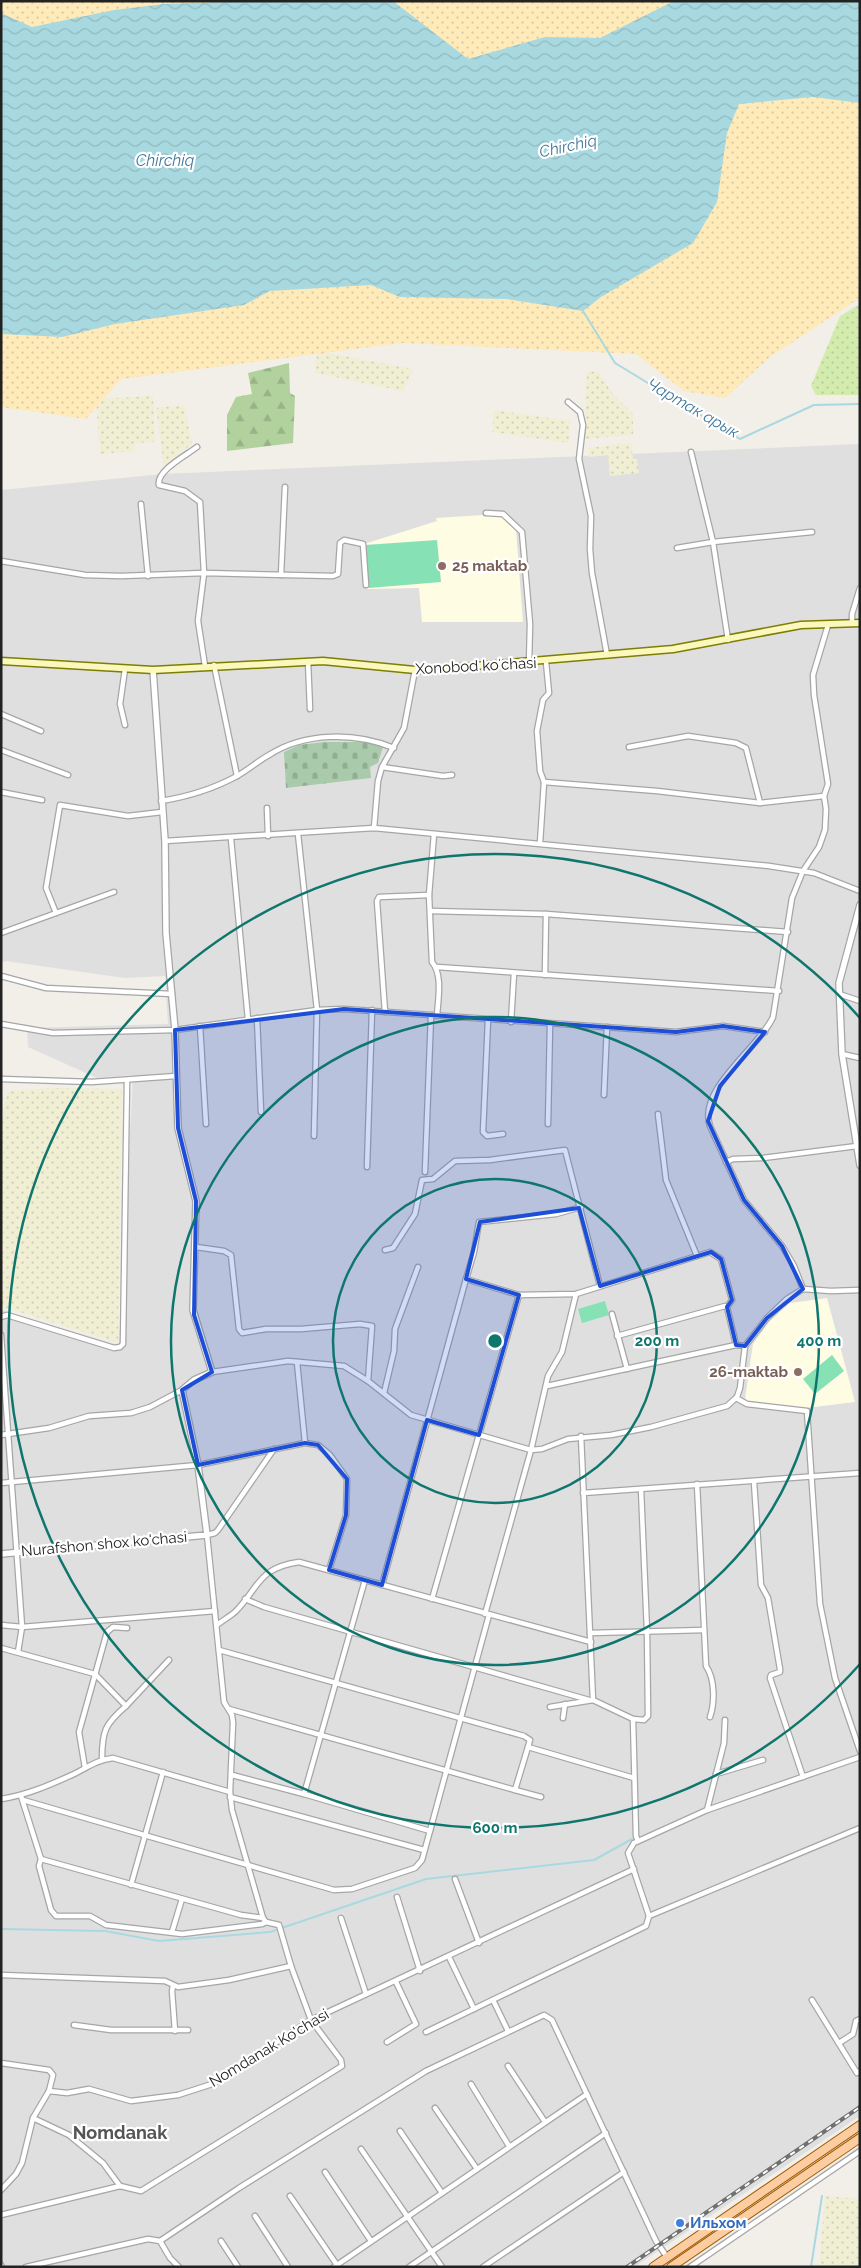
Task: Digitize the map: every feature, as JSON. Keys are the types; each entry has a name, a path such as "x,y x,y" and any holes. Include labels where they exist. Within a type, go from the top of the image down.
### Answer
{"main road":[{"name":"Xonobod koʻchasi","path":"1,661 153,670 322,660 415,670 546,662 680,648 801,625 856,623"},
{"path":"653,2267 860,2125"},
{"path":"671,2267 860,2138"}],"street":[{"path":"568,402 580,412 583,425 579,459 592,525 590,549 592,573 607,655"},
{"path":"196,447 161,472 158,482 159,485 185,491 200,502 204,572 198,621 205,666"},
{"path":"691,452 712,542 728,640"},
{"path":"281,575 286,487"},
{"path":"141,504 148,576"},
{"path":"486,513 503,514 522,532 530,624 529,662"},
{"path":"678,548 712,542 812,532"},
{"path":"1,561 84,575 148,576 204,572 336,575 341,541 359,542 363,546 366,585"},
{"path":"856,623 852,614 860,588"},
{"path":"803,1290 788,1256 768,1227 744,1200 708,1121 709,1110 720,1086 737,1062 766,1032 773,1017 779,991 792,898 803,870 820,847 825,830 826,809 824,796 828,784 814,695 814,674 828,625"},
{"path":"308,661 310,709"},
{"path":"540,843 544,782 540,771 537,731 543,700 549,693 546,662"},
{"path":"214,666 237,776"},
{"path":"125,669 120,704 125,725"},
{"path":"153,670 165,841 166,933 175,1030 178,1128 196,1201 193,1310 212,1372"},
{"path":"374,828 378,781 382,767 404,728 415,670"},
{"path":"1,714 41,731"},
{"path":"629,747 688,736 736,743 746,748 760,803"},
{"path":"161,801 180,798 237,776 270,754 307,739 367,739 394,748"},
{"path":"1,750 68,776"},
{"path":"382,767 443,776 452,775"},
{"path":"544,782 657,791 760,803 824,796"},
{"path":"1,792 42,800"},
{"path":"56,913 46,888 60,805 128,816 162,812"},
{"path":"267,808 268,836"},
{"path":"165,841 374,828 803,870 860,891"},
{"path":"298,834 317,1010 314,1136"},
{"path":"434,834 429,895 432,962 437,967 439,980 437,1016"},
{"path":"231,838 248,1019"},
{"path":"1,932 114,892"},
{"path":"385,1012 377,900 379,897 429,895"},
{"path":"860,905 839,983 842,1054 860,1165"},
{"path":"431,911 546,914 788,932"},
{"path":"545,975 546,914"},
{"path":"437,967 779,991"},
{"path":"511,1022 514,973"},
{"path":"1,976 46,988 172,994"},
{"path":"839,994 860,1000"},
{"path":"1,1024 54,1032 175,1030 317,1010 372,1010 550,1025 676,1032 723,1026 766,1032"},
{"path":"367,1167 372,1010"},
{"path":"425,1172 431,1015"},
{"path":"257,1018 260,1112"},
{"path":"488,1020 483,1132 487,1136 502,1134"},
{"path":"548,1124 550,1025"},
{"path":"200,1026 206,1124"},
{"path":"604,1095 606,1027"},
{"path":"842,1054 860,1058"},
{"path":"1,1079 92,1082 176,1076"},
{"path":"1,1317 7,1316 114,1348 120,1348 123,1344 127,1081"},
{"path":"658,1114 666,1180 697,1256"},
{"path":"726,1162 733,1159 763,1158 856,1146"},
{"path":"385,1250 393,1248 415,1214 422,1180 434,1179 455,1161 490,1160 565,1150 600,1286"},
{"path":"382,1585 474,1252 479,1222 556,1214 580,1208"},
{"path":"196,1247 224,1251 230,1255 239,1329 242,1332 360,1324 372,1326 368,1381"},
{"path":"466,1279 519,1296 576,1294 710,1252 721,1259 732,1300 727,1307 736,1345"},
{"path":"384,1393 394,1351 395,1329 418,1267"},
{"path":"1,1435 49,1428 88,1416 131,1413 150,1407 182,1390 194,1380 212,1372 235,1367 297,1362 344,1366 384,1393 406,1413 531,1450 542,1449 581,1436 611,1435 651,1427 727,1406 736,1398 742,1378 745,1346 767,1318 787,1299 803,1290 830,1292 860,1290"},
{"path":"22,1798 343,1891 415,1868 422,1860 475,1666 550,1370 562,1352 576,1294"},
{"path":"432,1599 519,1296"},
{"path":"617,1336 721,1306 727,1307"},
{"path":"612,1314 627,1369"},
{"path":"1,1335 18,1552 22,1627 18,1652"},
{"path":"547,1386 736,1345 745,1346"},
{"path":"297,1362 306,1443"},
{"path":"182,1390 198,1465 224,1702 232,1714 232,1776 230,1794 246,1863 265,1920"},
{"path":"736,1398 747,1404 807,1411 820,1604 835,1678 860,1751"},
{"path":"581,1436 591,1642 591,1700"},
{"path":"1,1483 198,1465 306,1443 318,1445 330,1456 347,1479 346,1515 329,1570"},
{"path":"207,1534 218,1530 274,1449"},
{"path":"584,1493 860,1473"},
{"path":"754,1482 760,1585 768,1598 780,1669 780,1672 771,1675 770,1678 803,1777"},
{"path":"697,1484 706,1666 712,1674 713,1699 710,1717"},
{"path":"245,1599 264,1607 591,1700 633,1719 644,1720 648,1716 647,1631 641,1489"},
{"name":"Nurafshon shox ko'chasi","path":"1,1554 207,1534"},
{"path":"216,1625 235,1612 262,1577 289,1564 298,1562 591,1642"},
{"path":"304,1794 365,1580"},
{"path":"1,1625 22,1627 215,1612"},
{"path":"85,1768 79,1732 107,1632 113,1627 127,1628"},
{"path":"590,1633 704,1630"},
{"path":"1,1648 95,1674 126,1706"},
{"path":"219,1650 528,1738 528,1747 515,1790"},
{"path":"102,1759 102,1737 106,1725 169,1660"},
{"path":"550,1707 591,1700"},
{"path":"563,1718 565,1704"},
{"path":"229,1709 541,1797"},
{"path":"633,1719 636,1836 638,1841"},
{"path":"707,1810 724,1743 725,1720"},
{"path":"528,1747 634,1778"},
{"path":"426,2032 643,1928 648,1923 649,1916 628,1853 631,1847 638,1841 707,1810 860,1757"},
{"path":"1,1800 22,1798 102,1759 124,1760 230,1794 424,1850"},
{"path":"716,1774 763,1760"},
{"path":"131,1885 163,1772"},
{"path":"232,1776 304,1794 430,1831"},
{"path":"22,1798 41,1859 39,1866 51,1910 56,1916 90,1916 106,1925 182,1934 262,1924 265,1920"},
{"path":"649,1916 860,1828"},
{"path":"1,2215 120,2186 134,2191 147,2189 340,2068 341,2060 312,2020 277,1923 241,1916 41,1859"},
{"name":"Nomdanak Ko'chasi","path":"49,2091 67,2093 89,2089 131,2101 178,2095 212,2084 312,2020 634,1869"},
{"path":"455,1879 479,1943"},
{"path":"396,1897 420,1971"},
{"path":"172,1932 182,1899"},
{"path":"341,1918 366,1994"},
{"path":"449,1957 474,2009"},
{"path":"1,1975 165,1981 178,1987 229,1980 291,1966"},
{"path":"387,2042 416,2024 396,1982"},
{"path":"173,1986 175,2031"},
{"path":"493,2000 508,2030"},
{"path":"812,2000 857,2073 860,2071"},
{"path":"26,2267 148,2239 160,2241 240,2188 426,2071 540,2016 550,2016 656,2241 666,2257"},
{"path":"839,2043 853,2034 856,2021 860,2019"},
{"path":"74,2025 111,2030 188,2030"},
{"path":"1,2063 49,2070 53,2075 49,2091 33,2118 22,2163 16,2174 1,2190"},
{"path":"508,2066 545,2122"},
{"path":"471,2084 509,2146"},
{"path":"290,2196 336,2266 587,2094"},
{"path":"435,2108 476,2169"},
{"path":"33,2118 69,2135 103,2163 120,2186"},
{"path":"400,2131 442,2193"},
{"path":"409,2267 606,2133"},
{"path":"361,2149 442,2267"},
{"path":"690,2267 860,2151"},
{"path":"325,2172 371,2241"},
{"path":"483,2267 624,2172"},
{"path":"254,2216 288,2267"},
{"path":"160,2241 170,2258 179,2267"},
{"path":"221,2241 238,2267"}],"highlighted area":[{"path":"344,1009 676,1032 723,1026 765,1032 720,1086 708,1121 744,1200 782,1246 803,1289 767,1318 745,1346 736,1345 727,1307 732,1300 721,1259 711,1252 600,1286 579,1208 480,1222 466,1279 519,1295 479,1435 427,1420 382,1585 329,1570 346,1515 347,1479 318,1445 305,1443 198,1465 182,1390 212,1372 194,1315 196,1201 178,1128 175,1030"}],"shaded area":[{"path":"860,444 860,2116 634,2267 1,2267 1,1310 119,1345 133,1075 97,1078 28,1047 27,1028 168,1024 165,976 125,978 6,961 1,963 1,490 163,474"},
{"name":"25 maktab","path":"498,514 516,530 523,622 422,622 419,588 367,589 364,544 437,521 436,518"},
{"name":"26-maktab","path":"827,1298 855,1402 806,1408 750,1402 745,1399 753,1344 769,1322 790,1303"}],"green space":[{"path":"860,304 860,395 816,395 811,386 840,316"},
{"path":"317,351 413,369 403,391 315,373"},
{"path":"289,363 290,393 295,396 293,443 227,451 227,415 236,397 252,394 248,373"},
{"path":"598,371 612,393 633,414 633,435 584,439 587,372"},
{"path":"153,396 155,442 135,443 135,451 100,454 96,399"},
{"path":"184,405 192,444 164,465 156,408"},
{"path":"494,410 570,421 569,443 492,432"},
{"path":"631,443 633,459 637,459 639,473 610,476 608,455 589,457 588,448"},
{"path":"437,540 441,582 369,588 365,545"},
{"path":"324,742 371,742 383,747 378,763 370,767 371,778 286,788 284,752 299,745"},
{"path":"56,1088 122,1089 118,1343 1,1306 1,1124 8,1091"},
{"path":"605,1301 609,1315 582,1323 578,1309"},
{"path":"832,1355 844,1371 815,1394 803,1379"},
{"path":"825,2196 860,2199 860,2267 819,2267"}],"sand":[{"name":"Chirchiq","path":"1,1 860,1 860,298 770,357 725,398 684,391 636,354 402,343 121,379 86,419 1,407"}],"water":[{"name":"Chirchiq","path":"253,1 393,1 468,59 545,37 600,38 674,1 860,1 860,103 813,97 739,104 727,133 717,202 693,243 601,297 583,311 506,299 400,297 371,285 270,291 244,305 115,324 62,337 1,334 1,13 32,27 114,10 164,4"}],"waterway":[{"name":"Чартак арык","path":"583,311 615,363 740,439 814,405 860,404"},
{"path":"1,1929 105,1931 159,1941 270,1932 426,1879 594,1860 632,1839"},
{"path":"811,2267 822,2196"}],"railway":[{"path":"627,2267 860,2107"}],"place":[{"name":"25 maktab","path":"442,566"},
{"name":"26-maktab","path":"798,1372"},
{"name":"Ильхом","path":"680,2223"}],"district":[{"name":"Nomdanak","path":"120,2132"}]}
